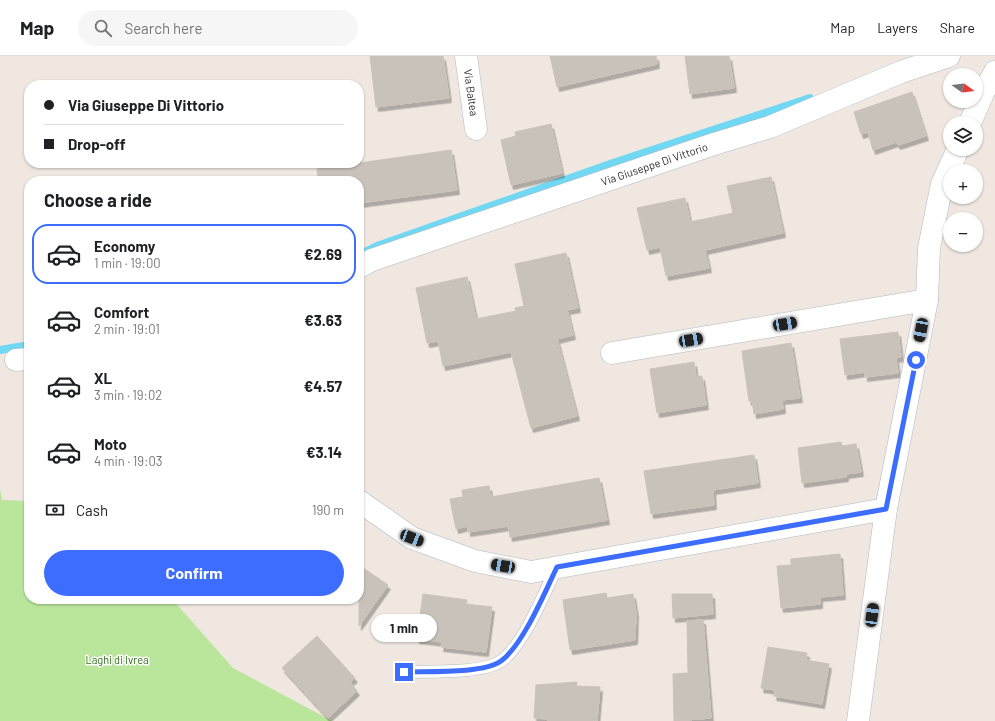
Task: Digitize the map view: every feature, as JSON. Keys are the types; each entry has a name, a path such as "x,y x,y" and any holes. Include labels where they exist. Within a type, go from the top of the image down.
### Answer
{"street":[{"name":"Via Baltea","path":"466,56 476,129"},
{"name":"Via Giuseppe Di Vittorio","path":"364,264 372,260 714,144 770,127 901,72 949,56"},
{"path":"991,56 995,59"},
{"path":"973,116 995,72"},
{"path":"858,721 886,509 927,300 929,248 942,184 955,156"},
{"path":"612,353 927,300"},
{"path":"364,504 412,538 474,562 531,572 886,509"}],"lane":[{"path":"404,672 481,668 500,661 516,647 557,567"}],"green space":[{"name":"Laghi di Ivrea","path":"0,489 2,500 24,501 24,604 176,604 233,668 332,721 0,721"}],"building":[{"path":"370,56 443,56 449,98 376,107"},
{"path":"550,56 656,56 657,64 557,87"},
{"path":"685,56 729,56 734,88 690,94"},
{"path":"912,92 926,136 898,145 896,142 873,150 868,132 861,134 854,112"},
{"path":"551,124 562,173 511,185 501,140 516,136 515,132"},
{"path":"451,150 457,190 364,202 364,176 318,176 317,169 364,168 364,162"},
{"path":"771,177 783,233 705,250 709,268 666,276 660,247 647,250 637,208 685,198 690,222 733,213 727,186"},
{"path":"566,253 578,308 567,310 573,335 557,339 577,416 531,428 511,352 443,366 438,341 427,343 416,288 467,277 476,319 516,311 515,308 524,306 515,264"},
{"path":"898,332 901,357 896,358 898,373 865,377 865,372 845,375 840,339"},
{"path":"791,343 800,398 782,400 783,409 754,414 752,400 749,401 742,351"},
{"path":"694,362 696,377 702,376 706,405 657,413 650,369"},
{"path":"841,442 842,446 856,444 861,472 846,474 846,477 802,483 798,448"},
{"path":"754,455 758,483 713,490 714,505 651,514 644,471"},
{"path":"599,478 607,520 510,537 508,526 468,532 468,526 456,529 450,499 463,497 462,490 489,486 491,497"},
{"path":"840,554 843,595 820,597 820,604 781,608 777,566 791,565 791,559"},
{"path":"364,568 388,585 359,626 359,604 364,604"},
{"path":"606,593 607,598 633,594 636,613 635,640 570,650 563,600"},
{"path":"423,594 467,600 466,604 492,607 486,652 441,647 442,642 417,639"},
{"path":"672,594 712,594 713,614 673,618"},
{"path":"703,620 711,718 674,721 673,674 688,673 687,621"},
{"path":"317,636 355,678 350,682 357,691 328,718 282,668"},
{"path":"768,647 807,653 806,660 829,664 822,704 774,696 775,690 761,688"},
{"path":"577,682 576,686 600,687 597,721 548,721 548,719 534,718 536,685"}],"waterway":[{"path":"364,252 377,246 613,163 810,98"},
{"path":"0,350 24,346"}],"route":[{"path":"404,672 481,668 500,661 516,647 557,567 886,509 916,360"}]}
